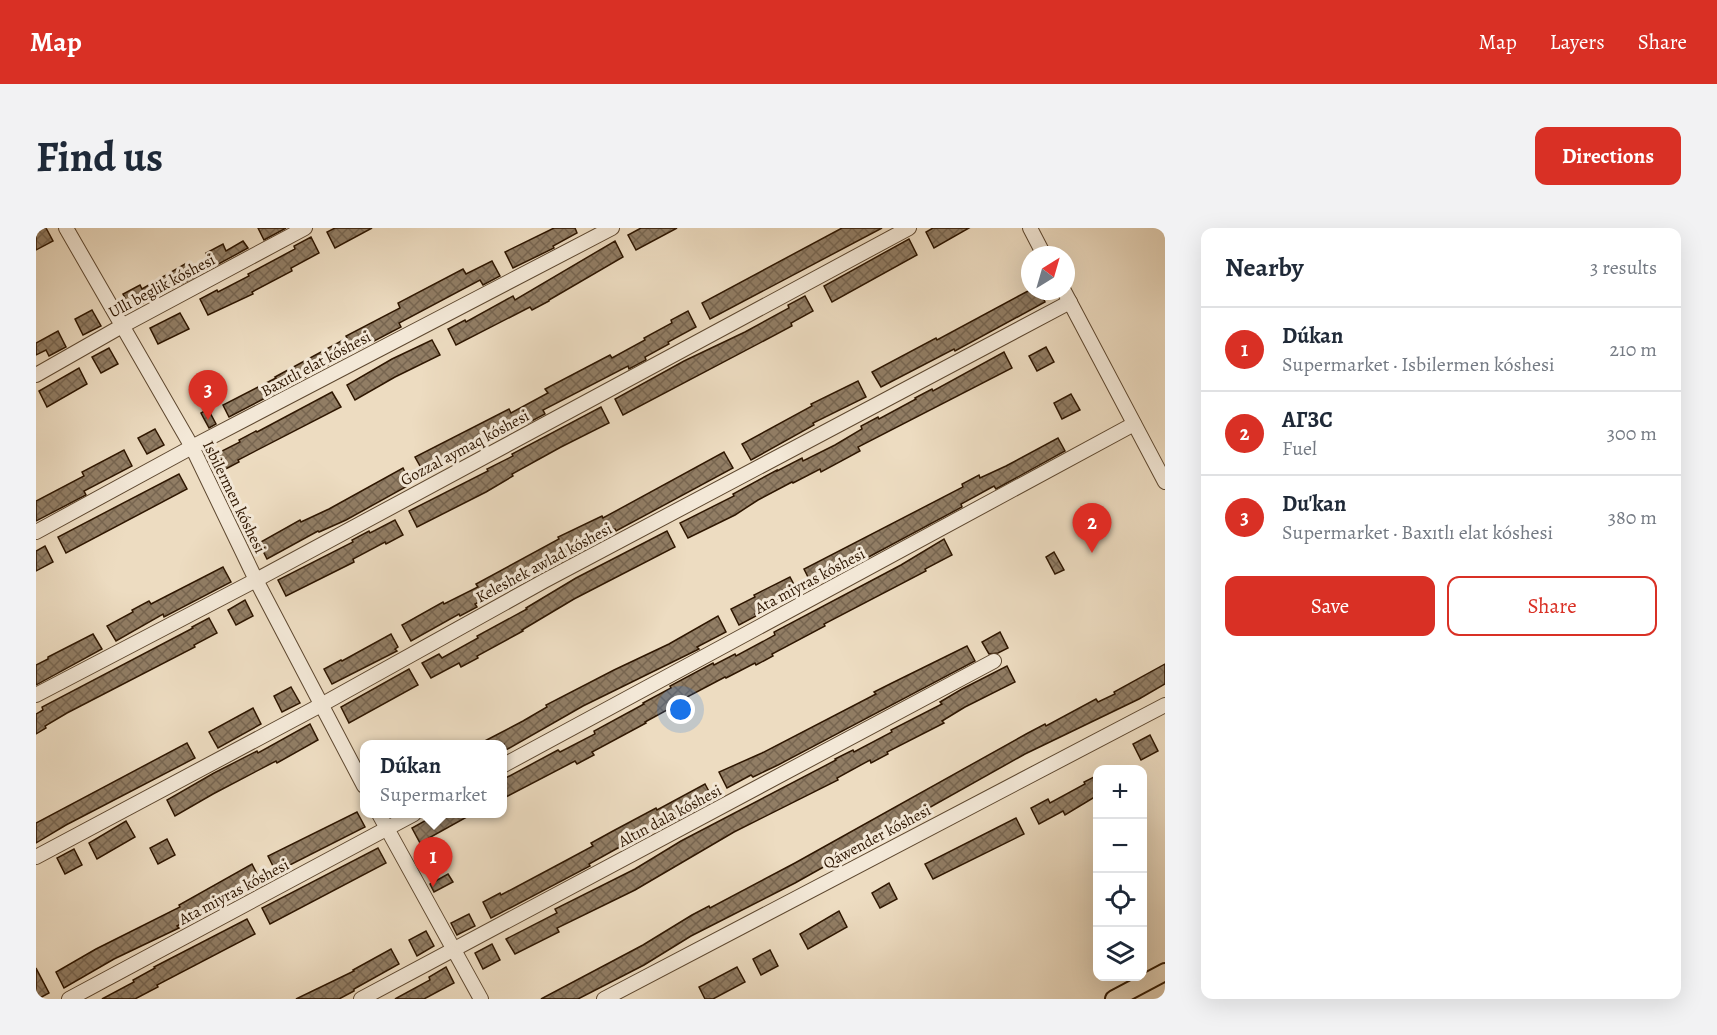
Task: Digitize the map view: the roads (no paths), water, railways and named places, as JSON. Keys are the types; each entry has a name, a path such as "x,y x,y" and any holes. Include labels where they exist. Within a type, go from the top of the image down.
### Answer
{"main road":[{"path":"1114,999 1165,972"}],"street":[{"name":"Isbilermen kóshesi","path":"66,228 192,447 256,580 360,778"},
{"name":"Ullı beglik kóshesi","path":"36,375 305,228"},
{"name":"Baxıtlı elat kóshesi","path":"36,532 192,447 612,228"},
{"name":"Gozzal aymaq kóshesi","path":"36,695 256,580 909,228"},
{"path":"1030,228 1039,246"},
{"name":"Keleshek awlad kóshesi","path":"36,857 321,705 1060,300"},
{"path":"1069,300 1165,482"},
{"name":"Ata miyras kóshesi","path":"507,763 1134,424"},
{"name":"Altın dala kóshesi","path":"361,999 994,661"},
{"name":"Qáwender kóshesi","path":"604,999 1165,705"},
{"path":"382,818 481,999"},
{"name":"Ata miyras kóshesi","path":"69,999 405,818"}],"place":[{"name":"Du'kan","path":"208,420"},
{"name":"АГЗС","path":"1092,553"},
{"name":"Dúkan","path":"433,887"}]}
